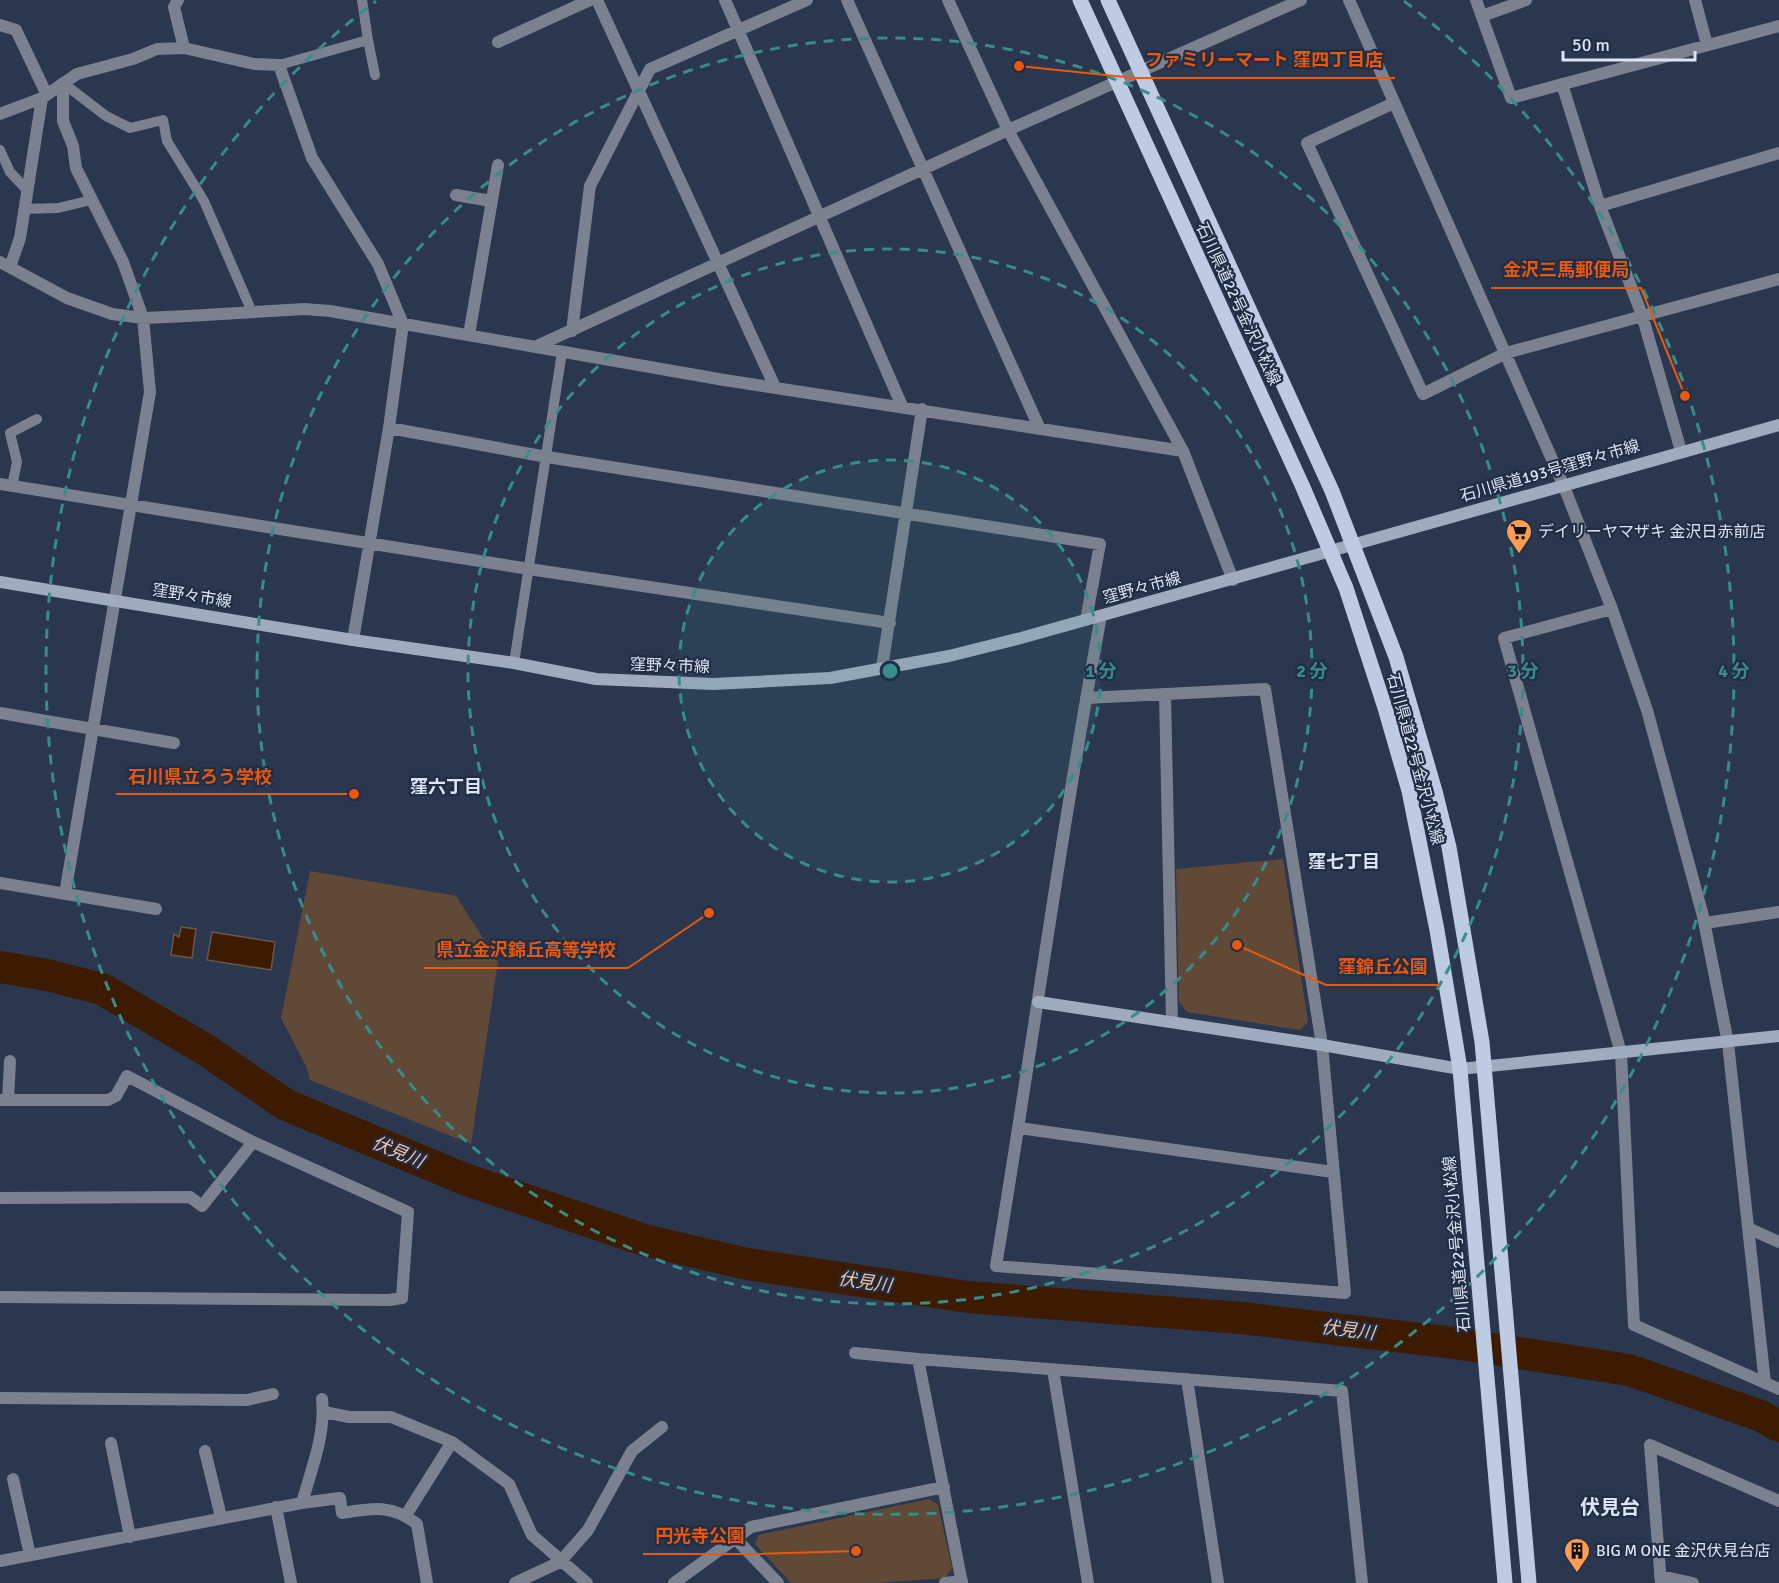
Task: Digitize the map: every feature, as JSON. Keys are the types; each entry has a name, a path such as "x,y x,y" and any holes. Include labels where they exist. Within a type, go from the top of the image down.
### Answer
{"main road":[{"name":"石川県道22号金沢小松線","path":"1080,0 1346,588 1385,708 1409,792 1437,930 1460,1069 1505,1583"},
{"name":"石川県道22号金沢小松線","path":"1108,0 1305,430 1354,545 1396,657 1437,802 1450,858 1485,1067 1529,1583"},
{"name":"石川県道193号窪野々市線","path":"1331,553 1563,484 1779,425"},
{"name":"窪野々市線","path":"0,582 353,640 514,663 596,679 713,684 830,678 949,656 1331,553"},
{"path":"1038,1002 1322,1045 1460,1069 1779,1036"}],"street":[{"path":"178,0 174,7 184,48"},
{"path":"498,42 590,0"},
{"path":"597,0 775,387"},
{"path":"725,0 902,406"},
{"path":"572,331 590,186 650,69 807,0"},
{"path":"847,0 1039,427"},
{"path":"948,0 1008,130 1182,451 1233,580"},
{"path":"536,346 1008,130 1301,0"},
{"path":"1349,0 1563,484 1612,609 1647,711 1704,923 1728,1043 1765,1383"},
{"path":"1476,0 1511,98 1779,26"},
{"path":"1482,16 1526,0"},
{"path":"1695,0 1707,45"},
{"path":"0,25 16,30 44,96 20,238 5,264 83,305 112,314 143,318 304,309 775,387 1182,451"},
{"path":"0,114 44,96 77,74 133,59 157,49 184,48 254,64 279,65 312,158 378,264 403,324 390,428 353,640"},
{"path":"63,83 63,121 73,146 76,168 123,262 143,318 150,392 65,894"},
{"path":"1562,84 1600,206 1642,315 1681,451"},
{"path":"1394,103 1306,143 1423,394 1506,353 1779,279"},
{"path":"1600,206 1779,153"},
{"path":"469,335 490,201 498,165"},
{"path":"456,195 490,201"},
{"path":"882,667 922,409"},
{"path":"390,428 547,457 1100,544 1086,620"},
{"path":"6,485 529,569 890,623"},
{"path":"1612,609 1504,638 1621,1053 1634,1325 1779,1389"},
{"path":"1086,698 1265,689 1322,1045 1345,1293 996,1266 1086,698 1101,616"},
{"path":"1165,694 1172,1022"},
{"path":"0,712 174,743"},
{"path":"0,884 156,909"},
{"path":"1704,923 1779,912"},
{"path":"0,1297 389,1300 402,1298 408,1212 253,1142 128,1076 116,1096 108,1100 4,1100 10,1061"},
{"path":"1019,1128 1333,1172"},
{"path":"0,1198 190,1197 202,1206 253,1142"},
{"path":"1748,1228 1779,1242"},
{"path":"855,1353 1342,1391 1362,1583"},
{"path":"918,1359 962,1582 945,1583"},
{"path":"1053,1370 1089,1583"},
{"path":"1187,1379 1218,1583"},
{"path":"0,1398 248,1400 273,1394"},
{"path":"302,1503 319,1442 324,1412 322,1399"},
{"path":"324,1412 349,1417 391,1417 452,1442 509,1484 532,1535 560,1562 587,1583"},
{"path":"515,1583 560,1562 588,1530 632,1451 662,1427"},
{"path":"406,1515 452,1442"},
{"path":"111,1443 130,1537"},
{"path":"1693,1583 1660,1580 1650,1445 1779,1501"},
{"path":"204,1451 221,1517"},
{"path":"13,1479 30,1555"},
{"path":"674,1583 751,1527 944,1487"},
{"path":"0,1561 130,1537 221,1517 340,1498 342,1513 376,1507 406,1515 417,1524 427,1583"},
{"path":"276,1508 291,1583"},
{"path":"736,1539 778,1583"}],"lane":[{"path":"362,0 375,75"},
{"path":"279,65 368,40"},
{"path":"63,83 106,116 130,128 163,120 167,141 204,201 252,312"},
{"path":"0,150 10,172 27,190"},
{"path":"24,209 58,208 91,200"},
{"path":"514,663 562,351"},
{"path":"6,485 17,462 10,434 37,419"}],"shaded area":[{"path":"1283,859 1308,1022 1300,1030 1187,1012 1179,1002 1176,869"},
{"path":"310,871 456,896 498,961 471,1144 310,1080 306,1066 281,1018"},
{"path":"181,927 196,929 192,958 171,955 174,934 179,937"},
{"path":"212,932 275,942 271,970 207,960"},
{"path":"929,1499 938,1505 952,1568 945,1578 878,1583 791,1583 755,1544 759,1535"}],"waterway":[{"name":"伏見川","path":"0,967 47,975 102,989 206,1050 286,1105 467,1180 644,1240 747,1264 968,1297 1242,1318 1454,1343 1629,1370 1761,1416 1779,1426"}],"place":[{"name":"ファミリーマート 窪四丁目店","path":"1019,66"},
{"name":"金沢三馬郵便局","path":"1685,396"},
{"name":"デイリーヤマザキ 金沢日赤前店","path":"1519,555"},
{"name":"石川県立ろう学校","path":"354,794"},
{"name":"県立金沢錦丘高等学校","path":"709,913"},
{"name":"窪錦丘公園","path":"1237,945"},
{"name":"円光寺公園","path":"856,1551"},
{"name":"BIG M ONE 金沢伏見台店","path":"1577,1574"}],"district":[{"name":"窪六丁目","path":"446,787"},
{"name":"窪七丁目","path":"1344,862"},
{"name":"伏見台","path":"1610,1507"}]}
